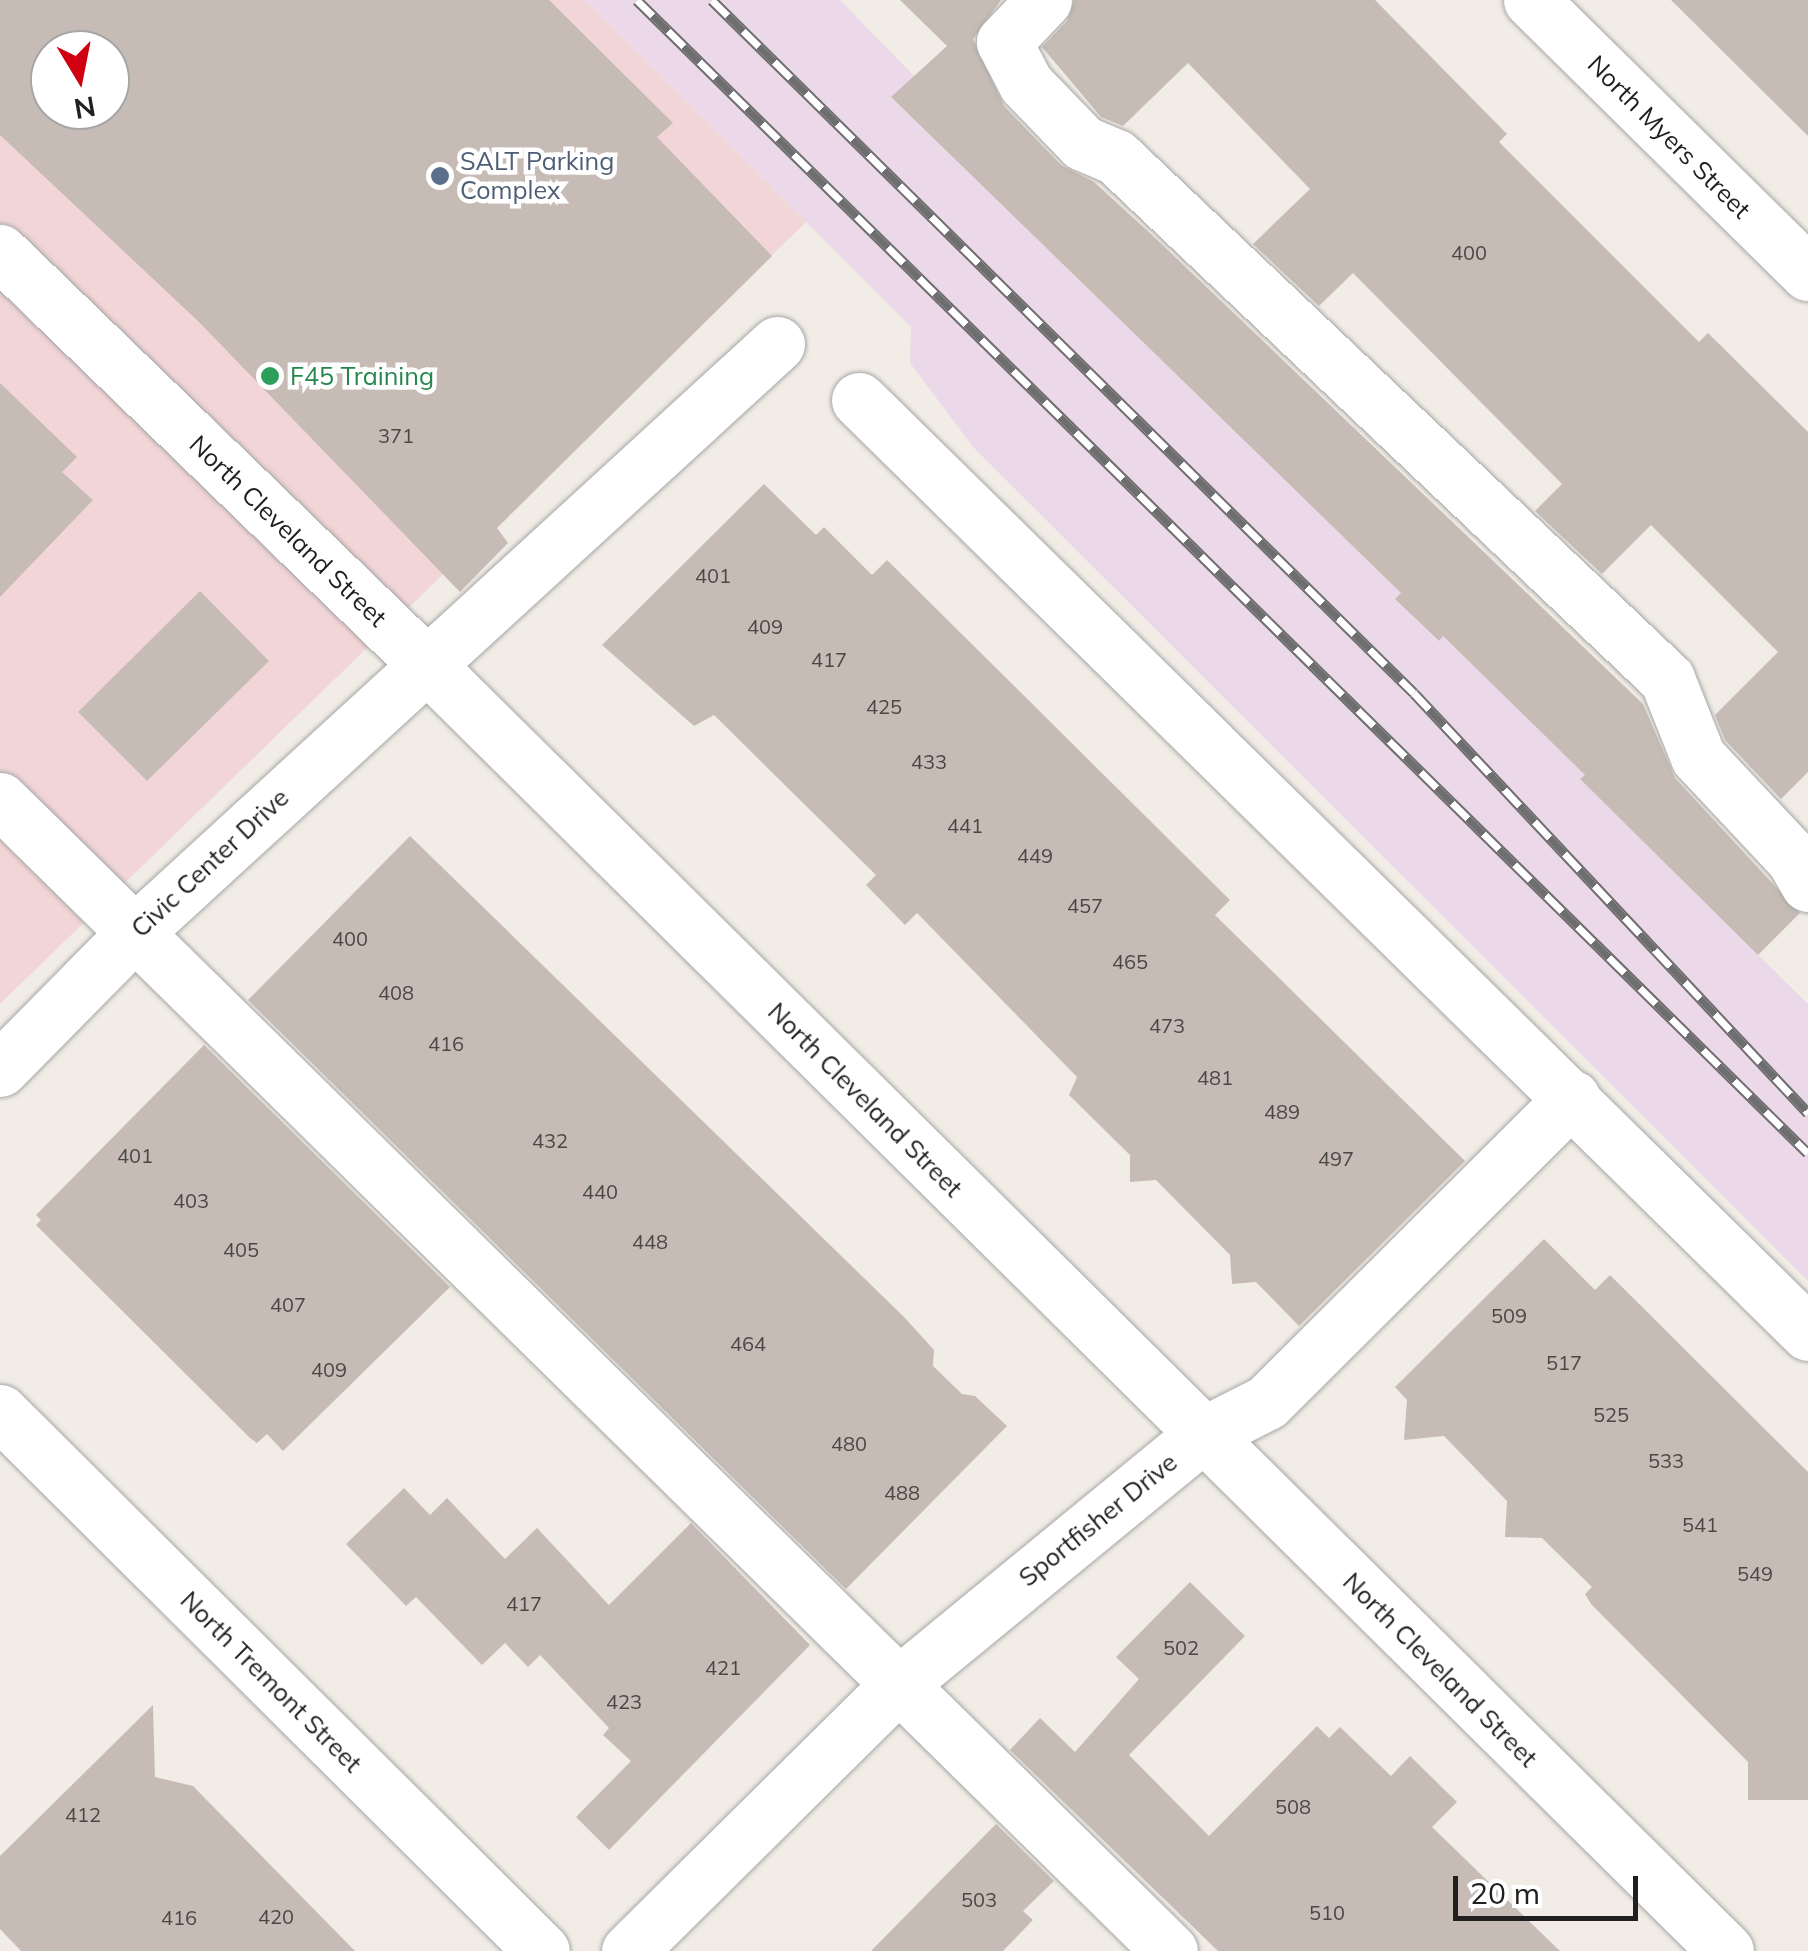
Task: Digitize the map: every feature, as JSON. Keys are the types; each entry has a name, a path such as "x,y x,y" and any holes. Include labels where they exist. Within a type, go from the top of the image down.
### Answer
{"street":[{"path":"1044,0 1004,42 1026,84 1083,143 1116,157 1667,679 1698,757 1793,858 1808,884"},
{"name":"North Myers Street","path":"1531,0 1808,274"},
{"name":"North Cleveland Street","path":"0,252 426,664 1726,1951"},
{"name":"Civic Center Drive","path":"0,1069 134,933 777,344"},
{"path":"859,400 1808,1333"},
{"path":"0,800 1170,1951"},
{"name":"Sportfisher Drive","path":"629,1951 899,1684 1202,1435 1267,1402 1572,1098"},
{"name":"North Tremont Street","path":"0,1412 542,1951"}],"shaded area":[{"path":"0,0 585,0 806,222 0,1004"},
{"path":"585,0 840,0 914,76 892,98 1401,593 1396,599 1438,641 1443,636 1585,775 1581,780 1808,1004 1808,1281 973,447 910,363 911,327"}],"building":[{"path":"0,0 549,0 673,123 657,137 772,256 497,528 508,543 460,592 199,322 0,135"},
{"path":"900,0 1001,0 973,39 1004,106 1061,165 1094,182 1152,235 1643,704 1675,778 1800,913 1758,955 1580,779 1585,775 1443,636 1439,641 1395,599 1401,593 891,97 947,46"},
{"path":"1074,0 1375,0 1507,134 1499,142 1699,342 1708,333 1808,432 1808,772 1781,799 1725,740 1715,715 1778,652 1651,525 1602,574 1535,511 1562,484 1353,273 1319,306 1253,244 1310,189 1188,63 1123,126 1101,117 1042,47 1067,21"},
{"path":"1671,0 1808,0 1808,136"},
{"path":"0,383 77,457 62,472 93,500 0,597"},
{"path":"764,484 816,535 824,527 872,575 887,560 1230,900 1215,915 1465,1161 1299,1326 1256,1282 1232,1284 1230,1255 1156,1180 1130,1182 1130,1155 1069,1095 1077,1077 917,913 905,925 866,885 876,875 714,715 694,726 602,645"},
{"path":"200,591 269,661 147,781 78,712"},
{"path":"410,836 904,1317 934,1350 933,1366 962,1394 975,1396 1007,1426 846,1589 248,1000"},
{"path":"204,1045 450,1287 283,1451 267,1434 257,1443 250,1438 36,1225 41,1220 36,1215"},
{"path":"1544,1239 1595,1290 1610,1275 1808,1472 1808,1800 1748,1800 1748,1762 1591,1604 1585,1594 1592,1587 1542,1538 1505,1537 1507,1501 1444,1436 1404,1440 1407,1400 1395,1387"},
{"path":"404,1488 430,1515 447,1498 505,1559 537,1528 609,1605 691,1523 810,1645 609,1850 576,1817 631,1761 603,1735 609,1728 540,1655 528,1667 505,1643 482,1665 416,1597 406,1606 346,1544"},
{"path":"1190,1582 1245,1636 1129,1755 1209,1836 1317,1726 1329,1738 1340,1727 1391,1776 1410,1756 1457,1802 1432,1827 1560,1951 1218,1951 1010,1750 1040,1718 1075,1752 1139,1679 1116,1657"},
{"path":"153,1705 155,1777 193,1786 355,1951 21,1951 0,1929 0,1856"},
{"path":"996,1824 1054,1881 1023,1911 1033,1920 1003,1951 871,1951"}],"railway":[{"path":"637,0 1808,1153"},
{"path":"712,0 1414,693 1808,1113"}],"place":[{"name":"SALT Parking Complex","path":"440,176"},
{"name":"F45 Training","path":"270,376"}]}
